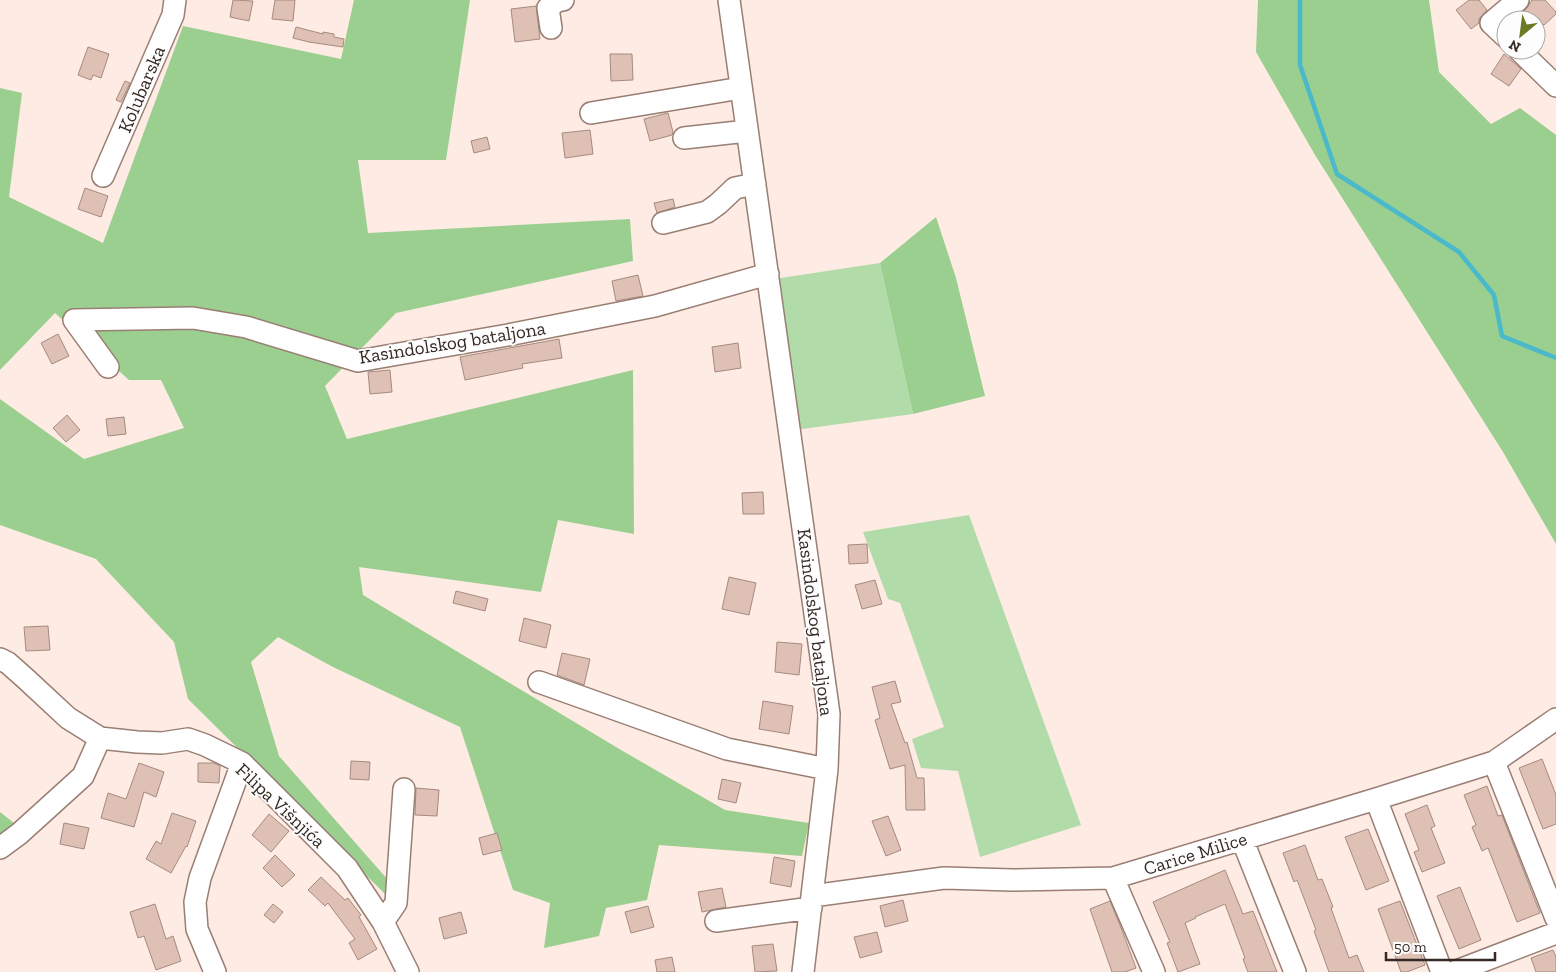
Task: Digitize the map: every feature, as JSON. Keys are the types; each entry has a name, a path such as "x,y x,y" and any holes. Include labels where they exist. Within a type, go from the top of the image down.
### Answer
{"street":[{"name":"Kolubarska","path":"103,176 173,15 175,0"},
{"path":"551,28 548,8 557,1 563,0"},
{"name":"Kasindolskog bataljona","path":"729,0 830,714 827,769 803,972"},
{"path":"1506,10 1518,0"},
{"path":"1496,19 1491,23 1496,28"},
{"path":"1529,60 1556,86"},
{"path":"591,113 741,88"},
{"path":"684,138 748,131"},
{"path":"663,223 707,212 735,188 755,184"},
{"name":"Kasindolskog bataljona","path":"108,367 74,320 193,318 246,327 358,361 655,306 768,274"},
{"name":"Filipa Višnjića","path":"0,659 8,663 68,718 100,738 162,743 188,739 242,763 347,868 383,922 408,972"},
{"path":"540,682 727,749 827,769"},
{"name":"Carice Milice","path":"716,921 944,878 1012,880 1113,878 1494,762 1556,719"},
{"path":"0,848 19,834 83,776 100,738"},
{"path":"1494,762 1556,918"},
{"path":"214,972 197,929 194,902 200,878 242,763"},
{"path":"383,922 396,904 404,789"},
{"path":"1376,799 1442,972"},
{"path":"1242,839 1295,972"},
{"path":"1113,878 1154,972"},
{"path":"1454,972 1556,933"}],"green space":[{"path":"354,0 470,0 446,160 358,160 368,233 630,219 633,261 396,313 325,386 347,439 633,370 634,534 558,520 541,592 359,567 363,595 621,750 725,810 809,823 802,856 659,845 647,900 606,908 599,936 544,948 550,903 513,890 460,727 333,667 278,637 251,662 279,756 396,889 388,897 188,699 174,642 96,559 0,525 0,399 84,459 184,428 161,380 129,380 55,313 0,370 0,88 22,93 9,197 103,243 183,26 341,59"},
{"path":"1258,0 1429,0 1439,72 1491,124 1520,108 1556,135 1556,544 1503,452 1315,155 1256,52"},
{"path":"936,217 956,278 985,396 913,414 880,263"},
{"path":"880,263 913,414 795,430 774,279"},
{"path":"969,515 1081,825 980,857 958,771 921,768 912,739 944,727 900,603 888,599 863,532"},
{"path":"0,812 14,823 0,835"}],"building":[{"path":"233,0 253,1 249,21 230,17"},
{"path":"275,0 295,0 293,21 272,19"},
{"path":"1469,0 1479,0 1487,10 1479,19 1479,23 1471,29 1456,10"},
{"path":"1532,0 1545,0 1556,14 1546,23 1546,10 1526,9"},
{"path":"536,6 540,39 515,42 511,9"},
{"path":"296,27 323,34 323,32 334,34 334,37 344,39 343,47 293,38"},
{"path":"88,47 109,54 101,78 93,75 91,80 78,75"},
{"path":"610,54 632,54 633,80 611,81"},
{"path":"1500,60 1511,60 1521,69 1509,86 1491,74"},
{"path":"125,81 130,83 121,102 116,100"},
{"path":"668,113 673,132 672,135 650,141 644,119"},
{"path":"590,130 593,154 565,158 562,133"},
{"path":"487,137 490,149 474,153 471,141"},
{"path":"85,188 108,196 101,217 78,209"},
{"path":"673,199 675,207 657,213 654,203"},
{"path":"638,275 643,296 616,301 612,281"},
{"path":"58,334 69,356 52,364 41,343"},
{"path":"559,339 562,358 522,364 523,368 465,380 460,357"},
{"path":"738,343 741,368 715,372 712,347"},
{"path":"390,370 392,392 370,394 368,372"},
{"path":"67,415 80,430 66,442 53,428"},
{"path":"124,417 126,434 108,436 106,419"},
{"path":"763,492 764,514 743,514 742,493"},
{"path":"867,544 868,563 849,564 848,545"},
{"path":"729,577 756,583 749,615 722,609"},
{"path":"875,580 882,604 862,609 855,585"},
{"path":"456,591 488,599 485,611 453,603"},
{"path":"524,618 551,625 546,648 519,641"},
{"path":"48,626 50,650 26,651 24,627"},
{"path":"777,642 802,644 799,675 775,672"},
{"path":"562,653 590,659 584,685 557,675"},
{"path":"895,681 901,702 891,704 905,743 907,742 917,778 924,778 925,810 906,810 905,765 890,769 875,720 880,718 872,687"},
{"path":"763,701 793,706 789,734 759,729"},
{"path":"1542,759 1556,795 1556,824 1543,829 1519,768"},
{"path":"351,761 370,762 369,780 350,779"},
{"path":"139,763 164,772 156,797 144,792 134,827 101,818 108,793 126,799"},
{"path":"198,763 214,763 220,766 219,783 198,782"},
{"path":"722,779 741,783 736,803 718,799"},
{"path":"1487,786 1498,816 1502,815 1540,913 1517,922 1488,848 1482,851 1472,827 1476,825 1464,795"},
{"path":"416,788 439,790 437,816 415,815"},
{"path":"1427,805 1435,826 1431,828 1445,863 1422,872 1414,852 1419,850 1405,814"},
{"path":"172,813 196,821 187,847 171,873 146,859 156,841 161,844"},
{"path":"269,814 289,831 271,852 252,835"},
{"path":"888,816 901,850 886,856 872,821"},
{"path":"64,823 89,828 84,849 60,844"},
{"path":"1368,829 1389,881 1366,890 1345,837"},
{"path":"497,833 502,850 483,855 479,838"},
{"path":"1305,845 1318,880 1322,879 1333,907 1331,908 1349,958 1357,955 1364,972 1329,972 1314,931 1316,930 1297,880 1294,882 1283,853"},
{"path":"275,855 295,875 282,887 263,868"},
{"path":"774,857 795,861 791,887 770,883"},
{"path":"1225,870 1243,914 1253,911 1277,972 1248,972 1243,959 1245,958 1225,904 1185,923 1200,964 1178,972 1167,943 1170,942 1153,902"},
{"path":"321,877 345,900 348,898 361,915 359,917 377,949 358,960 349,943 355,939 328,903 325,906 308,890"},
{"path":"1460,887 1481,940 1459,949 1437,896"},
{"path":"722,888 726,907 702,912 698,892"},
{"path":"903,900 908,921 885,927 880,906"},
{"path":"1110,901 1136,968 1125,972 1112,972 1090,909"},
{"path":"1400,901 1425,965 1407,972 1401,972 1378,909"},
{"path":"155,904 166,939 173,936 181,961 156,970 144,936 138,938 130,912"},
{"path":"273,904 283,912 274,923 264,915"},
{"path":"648,906 654,927 631,933 625,912"},
{"path":"461,912 467,933 444,939 439,918"},
{"path":"877,932 882,952 860,958 854,937"},
{"path":"773,944 777,971 755,972 752,946"},
{"path":"1553,950 1556,957 1556,972 1536,972 1531,958"},
{"path":"672,957 675,972 657,972 655,960"}],"waterway":[{"path":"1300,0 1300,65 1337,174 1459,252 1494,295 1502,336 1556,358"}]}
